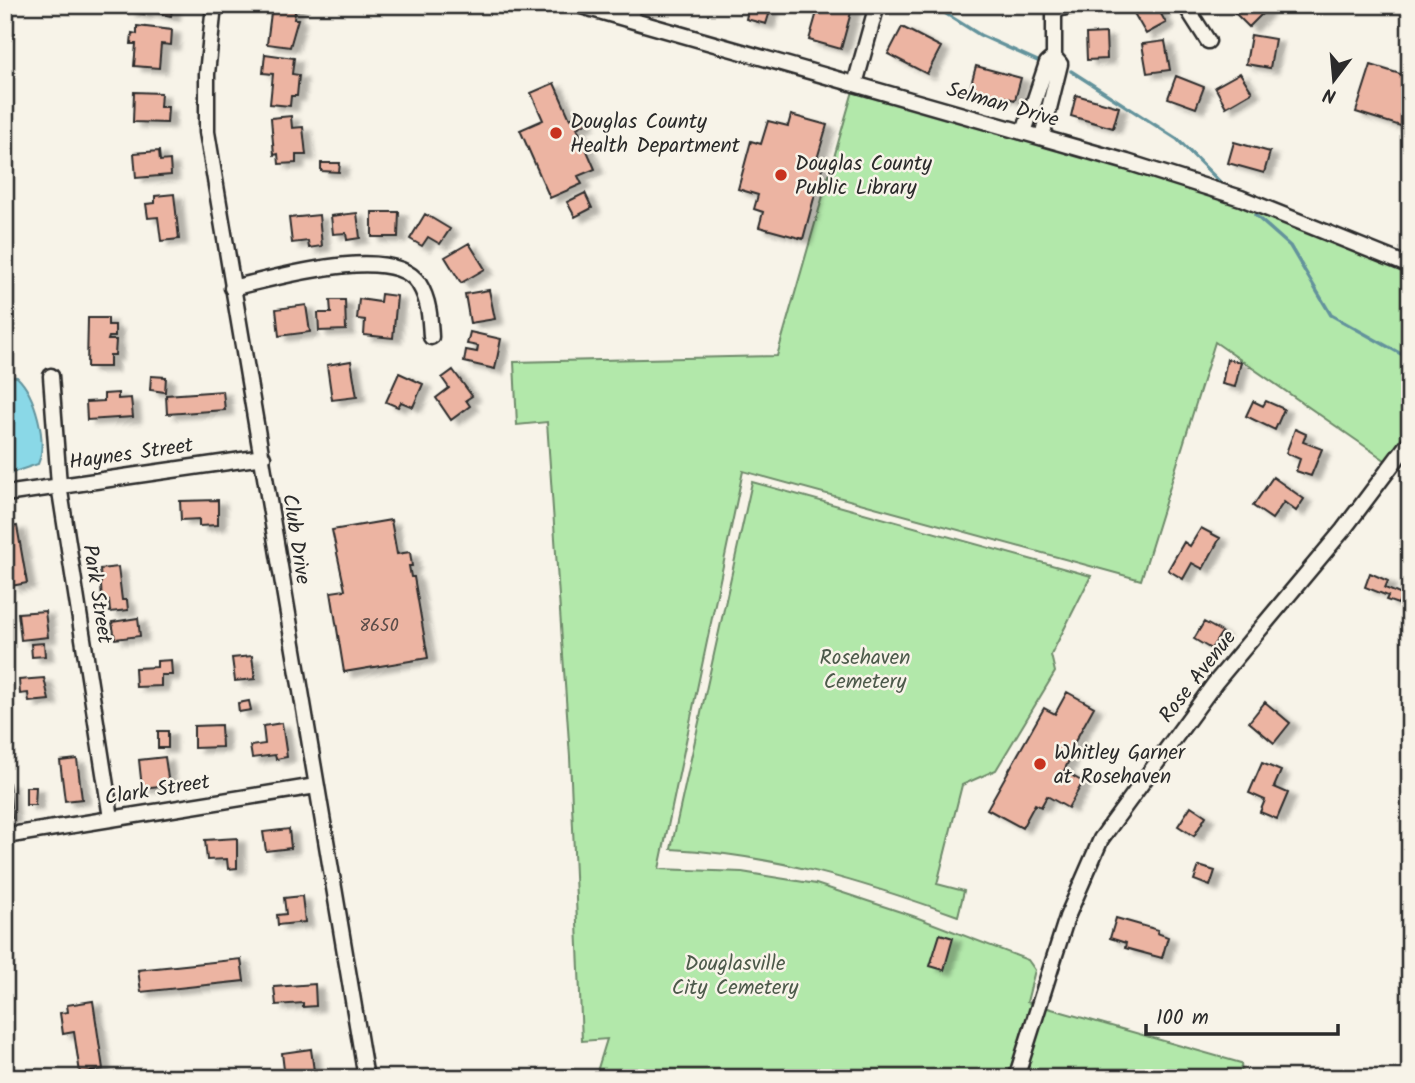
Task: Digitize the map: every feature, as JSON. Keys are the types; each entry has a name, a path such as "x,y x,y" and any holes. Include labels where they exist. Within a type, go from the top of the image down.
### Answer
{"street":[{"name":"Club Drive","path":"214,5 207,74 208,132 366,1078"},
{"name":"Selman Drive","path":"578,5 631,12 855,85 1042,137 1241,198 1410,266"},
{"path":"855,85 877,5"},
{"path":"1042,137 1060,64 1054,57 1052,8 1074,5"},
{"path":"1185,5 1208,41"},
{"path":"1024,132 1047,62 1054,57"},
{"path":"232,288 335,265 377,264 407,273 419,283 430,311 431,337"},
{"name":"Park Street","path":"51,376 60,485 111,818"},
{"name":"Rose Avenue","path":"1016,1078 1067,917 1101,839 1215,683 1343,530 1410,441"},
{"name":"Haynes Street","path":"5,494 262,457"},
{"name":"Clark Street","path":"5,836 316,786"}],"green space":[{"name":"Douglasville City Cemetery","path":"855,84 1241,198 1410,266 1410,441 1392,465 1215,342 1141,580 743,471 659,869 742,872 816,884 913,916 1028,960 1035,970 1027,1002 1241,1063 1242,1078 595,1078 607,1039 582,1041 570,757 547,422 517,425 514,362 777,356"},
{"name":"Rosehaven Cemetery","path":"752,482 1091,576 1051,655 1055,672 996,770 962,785 937,884 964,891 958,916 817,872 746,857 671,849"}],"water":[{"path":"5,376 17,377 29,395 38,418 41,454 38,464 5,475"}],"building":[{"path":"129,5 173,5 171,16 145,10 144,14 128,11"},
{"path":"272,5 296,5 294,19 298,19 290,47 267,44"},
{"path":"749,5 772,5 766,24 746,19"},
{"path":"819,5 853,5 841,49 809,40"},
{"path":"1136,5 1156,5 1166,23 1146,34 1131,8"},
{"path":"1227,5 1259,5 1265,11 1249,27"},
{"path":"137,26 172,30 171,45 161,44 159,68 134,66 136,44 131,44 132,33 137,34"},
{"path":"902,27 941,47 927,74 888,54"},
{"path":"1106,33 1107,59 1087,60 1086,34"},
{"path":"1251,35 1275,39 1270,68 1246,64"},
{"path":"1165,41 1170,70 1147,73 1142,44"},
{"path":"265,54 294,58 292,74 299,75 297,96 291,96 290,106 270,104 273,74 263,73"},
{"path":"1371,65 1410,77 1410,129 1356,112"},
{"path":"976,66 1021,78 1015,100 970,88"},
{"path":"1240,73 1252,92 1226,107 1215,87"},
{"path":"1176,76 1204,87 1196,108 1168,98"},
{"path":"554,83 570,119 582,113 586,123 577,128 595,169 578,176 582,184 550,198 520,130 543,120 531,93"},
{"path":"134,92 161,93 160,107 168,107 167,123 133,122"},
{"path":"1076,95 1119,107 1113,128 1071,116"},
{"name":"Douglas County Public Library","path":"791,115 827,125 817,159 824,161 803,239 759,227 763,212 754,209 758,195 738,189 751,141 761,144 768,121 788,126"},
{"path":"291,116 292,128 303,127 306,155 296,155 296,163 279,164 278,154 274,155 271,118"},
{"path":"1234,142 1270,152 1264,173 1228,163"},
{"path":"159,151 160,161 170,160 171,175 136,178 134,153"},
{"path":"321,163 340,163 339,172 321,171"},
{"path":"585,193 592,208 575,217 567,202"},
{"path":"174,194 179,239 161,241 158,217 148,218 146,204 155,203 155,196"},
{"path":"372,212 399,212 398,237 372,237"},
{"path":"357,213 360,238 347,240 346,233 333,234 331,216"},
{"path":"425,214 450,229 440,244 428,237 422,246 410,239"},
{"path":"319,215 322,246 309,248 308,241 292,243 289,218"},
{"path":"469,243 485,269 461,283 445,257"},
{"path":"489,290 495,319 470,323 465,294"},
{"path":"381,294 397,296 393,338 364,335 365,320 357,319 359,299 380,302"},
{"path":"330,300 345,300 346,330 319,331 318,313 331,313"},
{"path":"306,305 310,332 279,336 276,309"},
{"path":"88,318 108,318 108,325 115,325 115,337 109,337 108,340 116,340 115,355 110,355 110,367 87,367"},
{"path":"470,332 501,339 495,369 464,362 466,350 477,352 478,346 467,344"},
{"path":"1227,359 1241,362 1235,387 1222,384"},
{"path":"351,361 357,397 332,400 327,365"},
{"path":"453,370 472,396 466,400 470,406 451,420 436,398 449,388 442,378"},
{"path":"399,373 423,384 413,407 401,402 398,407 386,402"},
{"path":"151,376 166,377 165,392 150,390"},
{"path":"223,391 225,410 167,414 166,395"},
{"path":"118,393 118,399 131,398 133,417 87,420 86,402 104,401 104,394"},
{"path":"1253,401 1263,406 1266,401 1284,409 1275,430 1246,416"},
{"path":"1295,429 1306,434 1303,442 1322,449 1311,476 1296,471 1300,459 1286,453"},
{"path":"1273,477 1304,499 1296,511 1284,502 1272,519 1253,506"},
{"path":"218,500 218,525 199,526 199,519 181,520 180,501"},
{"path":"391,520 397,554 410,552 412,566 409,566 411,577 414,577 428,658 344,672 331,592 345,590 332,530"},
{"path":"17,526 27,583 11,586 5,555 5,528"},
{"path":"1201,528 1220,538 1203,569 1192,563 1183,579 1168,570 1184,542 1190,546"},
{"path":"118,567 122,600 127,600 128,610 110,612 109,601 102,602 100,569"},
{"path":"1370,573 1388,581 1385,588 1402,595 1398,604 1386,600 1388,596 1365,587"},
{"path":"45,611 48,637 21,640 18,613"},
{"path":"138,618 140,636 115,639 112,622"},
{"path":"1204,622 1222,632 1211,649 1194,639"},
{"path":"44,643 45,656 32,657 31,644"},
{"path":"252,656 255,679 235,681 232,658"},
{"path":"171,660 172,675 161,675 161,686 136,687 135,668 157,667 157,661"},
{"path":"44,678 49,700 29,702 28,693 20,694 19,680"},
{"name":"Whitley Garner at Rosehaven","path":"1067,692 1094,707 1067,756 1070,758 1064,771 1083,782 1068,808 1047,796 1041,807 1035,804 1022,828 987,809 1044,708 1055,714"},
{"path":"249,701 251,710 239,712 238,703"},
{"path":"1265,702 1290,723 1274,743 1249,722"},
{"path":"282,723 287,757 276,759 275,755 252,758 250,746 265,744 263,726"},
{"path":"221,725 222,747 194,748 194,726"},
{"path":"158,731 168,731 168,748 158,748"},
{"path":"165,757 169,785 142,788 139,760"},
{"path":"77,759 82,799 65,801 60,761"},
{"path":"1262,763 1281,771 1274,787 1288,793 1277,819 1260,812 1265,800 1249,793"},
{"path":"5,783 9,783 12,818 5,818"},
{"path":"26,787 36,787 35,805 26,805"},
{"path":"1191,806 1206,816 1194,836 1178,826"},
{"path":"289,829 291,848 266,851 263,832"},
{"path":"237,838 237,868 228,869 227,859 207,860 205,840"},
{"path":"1199,866 1215,871 1210,886 1194,880"},
{"path":"302,896 305,922 278,925 277,915 286,914 284,898"},
{"path":"1116,918 1158,930 1157,933 1168,937 1162,958 1125,948 1126,943 1110,938"},
{"path":"940,934 953,938 944,970 930,966"},
{"path":"241,959 244,981 141,992 138,970"},
{"path":"315,984 316,1006 303,1007 303,1003 276,1005 274,987"},
{"path":"93,1001 103,1069 80,1073 74,1032 63,1034 60,1013 68,1012 67,1005"},
{"path":"311,1049 315,1078 285,1078 282,1053"}],"waterway":[{"path":"932,5 980,35 1042,63"},
{"path":"1071,71 1177,139 1224,186"},
{"path":"1255,215 1290,246 1331,315 1410,359"}],"place":[{"name":"Douglas County Health Department","path":"556,133"},
{"name":"Douglas County Public Library","path":"781,175"},
{"name":"Whitley Garner at Rosehaven","path":"1040,764"}]}
